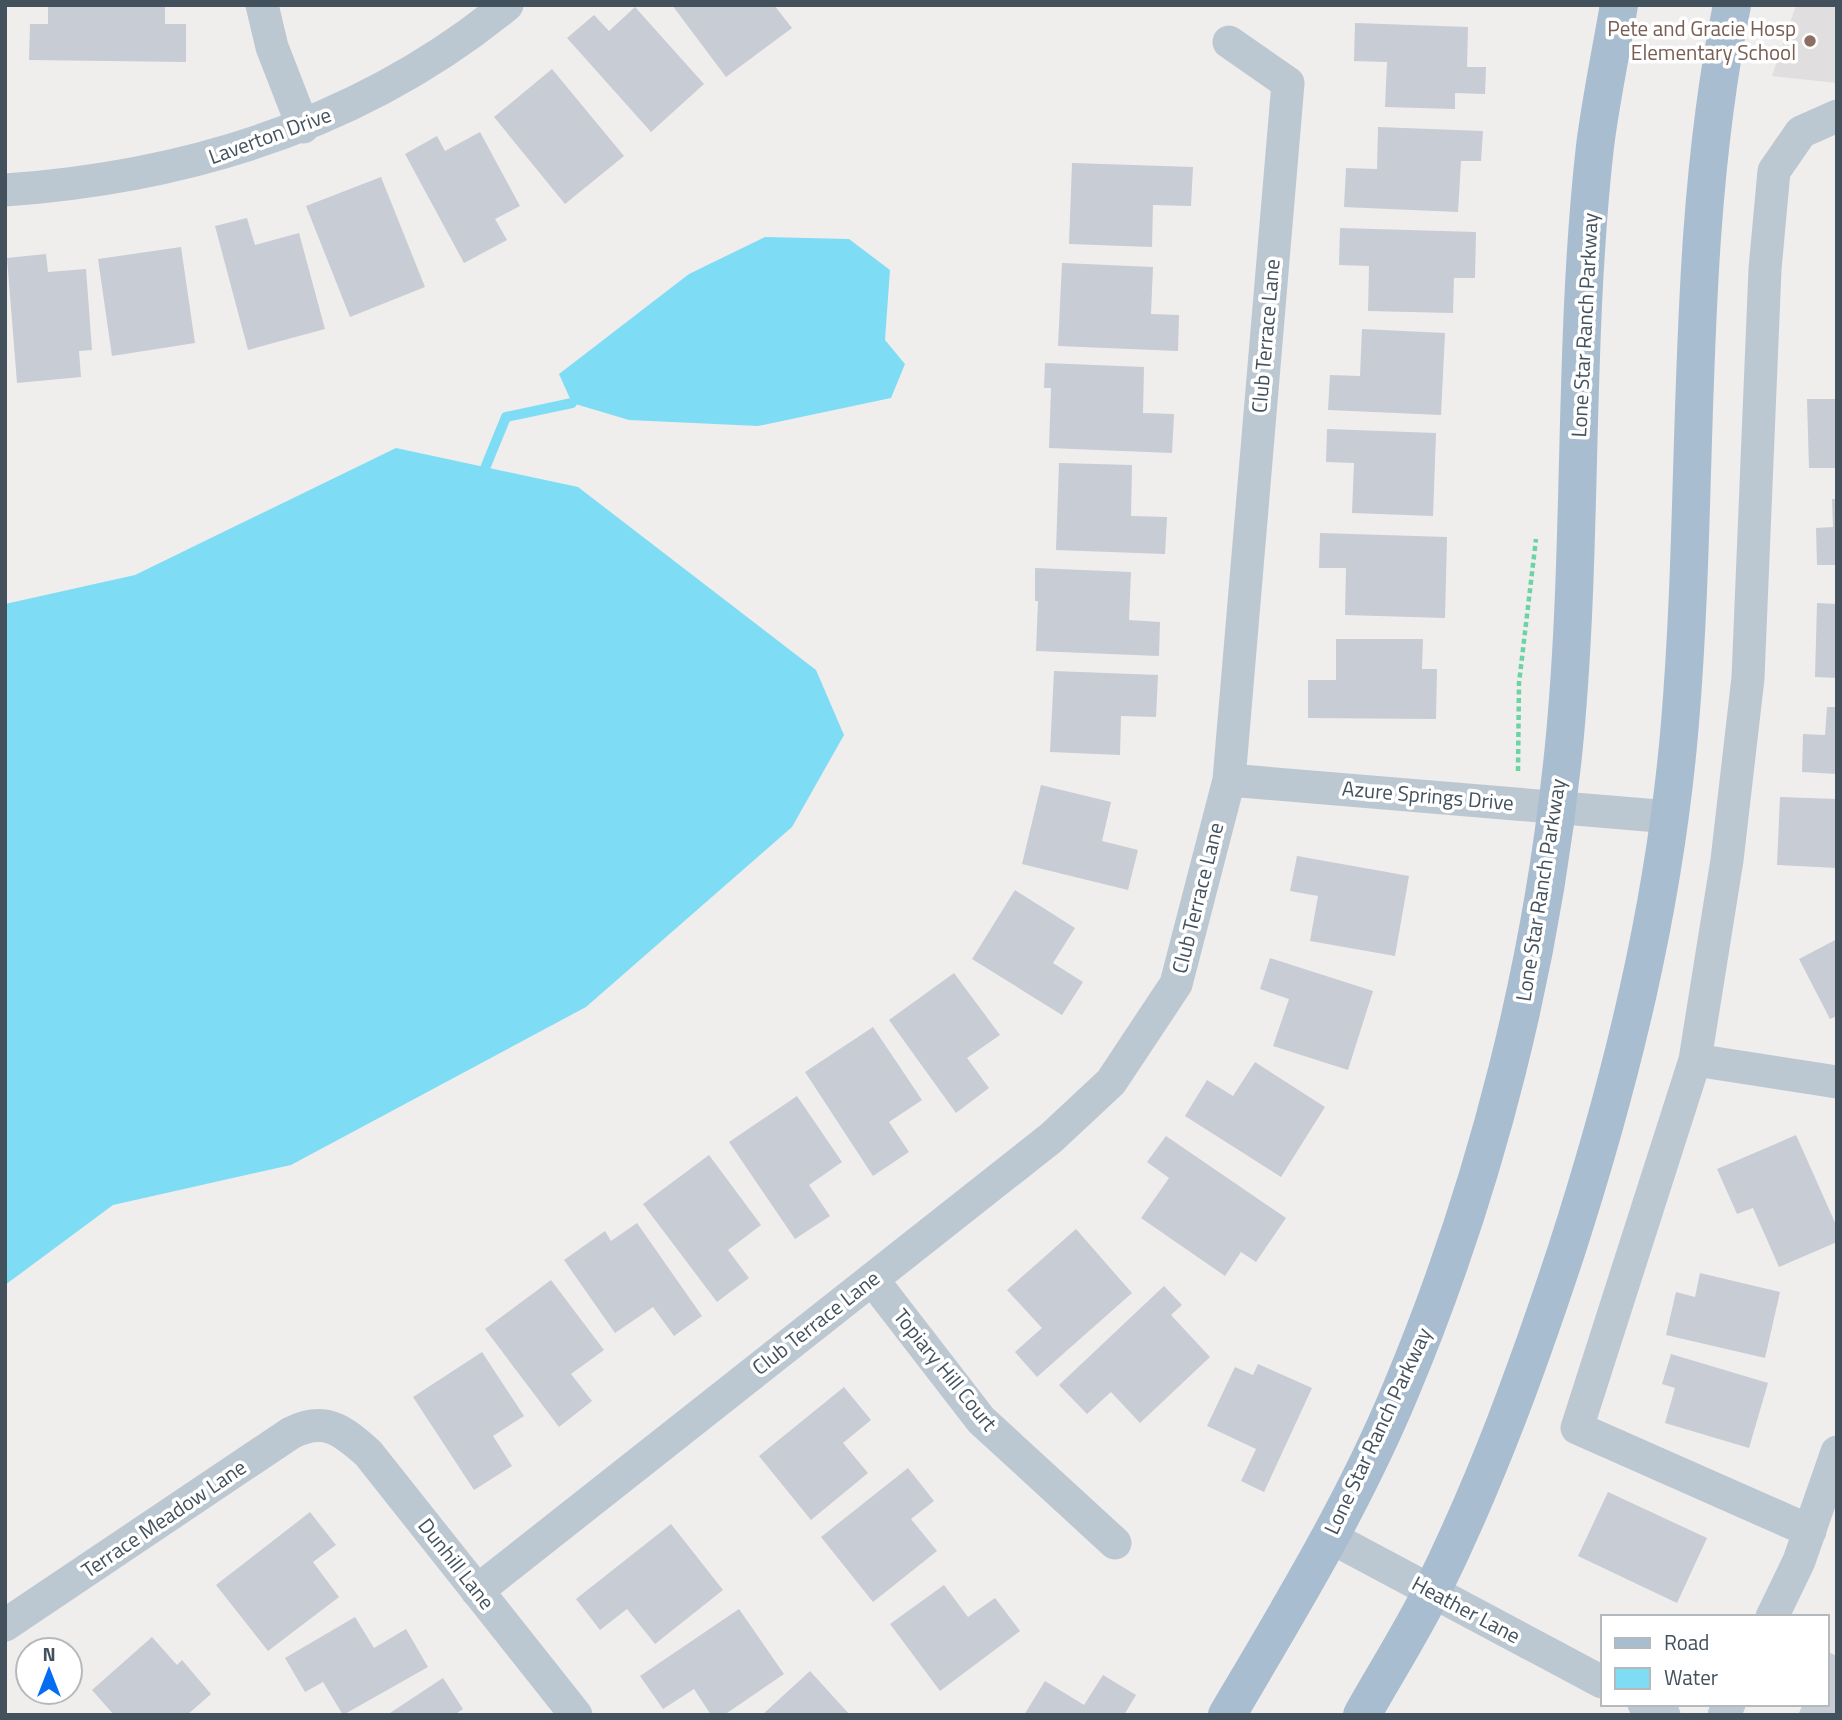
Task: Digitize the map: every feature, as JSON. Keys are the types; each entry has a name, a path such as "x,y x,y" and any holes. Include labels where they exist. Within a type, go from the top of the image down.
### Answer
{"main road":[{"name":"Lone Star Ranch Parkway","path":"1227,1715 1330,1537 1398,1396 1437,1300 1516,1038 1556,807 1572,640 1584,317 1595,146 1619,5"},
{"path":"1362,1715 1432,1591 1490,1461 1536,1343 1603,1138 1650,941 1670,817 1687,638 1702,237 1717,89 1732,5"}],"street":[{"path":"262,5 272,47 303,127"},
{"name":"Laverton Drive","path":"5,190 152,172 203,160 303,127 397,82 507,5"},
{"name":"Club Terrace Lane","path":"477,1591 1051,1138 1111,1082 1176,984 1229,780 1289,83 1229,42"},
{"path":"1810,1531 1577,1428 1696,1060 1727,860 1748,678 1764,282 1774,170 1801,132 1837,116"},
{"name":"Azure Springs Drive","path":"1229,780 1670,817"},
{"path":"1696,1060 1837,1082"},
{"name":"Topiary Hill Court","path":"872,1279 981,1420 1115,1543"},
{"name":"Terrace Meadow Lane","path":"5,1625 292,1433 308,1425 326,1425"},
{"name":"Dunhill Lane","path":"326,1425 349,1436 368,1453 576,1715"},
{"path":"1773,1615 1810,1531 1837,1452"},
{"name":"Heather Lane","path":"1330,1537 1601,1681"},
{"path":"1648,1706 1664,1715"}],"path":[{"path":"1514,803 1518,765 1519,683 1536,537"}],"shaded area":[{"name":"Pete and Gracie Hosp Elementary School","path":"1796,5 1837,5 1837,83 1772,76"}],"water":[{"path":"765,237 849,239 890,270 885,340 905,364 891,398 758,426 629,420 572,403 559,374 689,274"},
{"path":"396,448 578,487 816,670 844,735 792,827 586,1007 291,1165 113,1205 5,1285 5,604 135,575"}],"building":[{"path":"48,5 165,5 165,24 186,24 186,62 29,60 30,24 48,24"},
{"path":"672,5 774,5 792,28 726,77"},
{"path":"635,7 704,84 651,132 567,38 594,15 609,31"},
{"path":"1355,23 1468,27 1467,67 1486,67 1485,94 1455,93 1455,109 1385,107 1387,62 1354,61"},
{"path":"552,69 624,156 565,204 494,117"},
{"path":"1378,127 1483,131 1481,161 1461,161 1458,212 1344,207 1346,168 1377,169"},
{"path":"480,132 520,206 495,219 507,240 464,263 405,154 437,136 445,151"},
{"path":"1072,163 1193,167 1191,206 1153,205 1152,247 1069,244"},
{"path":"381,177 425,287 350,317 306,206"},
{"path":"247,218 255,245 299,233 325,329 248,350 215,226"},
{"path":"1340,228 1476,232 1475,278 1454,278 1453,313 1368,311 1369,266 1339,265"},
{"path":"181,247 195,343 112,356 98,259"},
{"path":"46,254 48,272 86,269 92,350 79,351 81,377 17,383 7,258"},
{"path":"1062,263 1153,267 1151,314 1179,315 1178,351 1058,346"},
{"path":"1362,329 1445,333 1441,415 1328,410 1330,375 1360,376"},
{"path":"1045,363 1144,367 1143,413 1174,414 1172,453 1049,448 1051,388 1044,388"},
{"path":"1807,399 1837,399 1837,468 1809,468"},
{"path":"1327,429 1436,433 1433,516 1352,513 1354,463 1326,462"},
{"path":"1059,463 1132,465 1131,516 1167,517 1165,554 1056,550"},
{"path":"1832,499 1837,499 1837,565 1817,565 1816,528 1833,527"},
{"path":"1320,533 1447,537 1445,618 1345,615 1346,568 1319,568"},
{"path":"1035,568 1131,572 1129,620 1160,622 1159,656 1036,651 1038,601 1035,601"},
{"path":"1817,603 1837,604 1837,678 1815,677"},
{"path":"1336,639 1423,639 1422,669 1437,669 1436,719 1308,718 1308,680 1336,680"},
{"path":"1054,671 1158,675 1156,717 1121,716 1120,755 1050,752"},
{"path":"1827,707 1837,707 1837,774 1802,772 1803,734 1825,735"},
{"path":"1041,785 1111,802 1102,841 1138,850 1128,890 1022,864"},
{"path":"1780,797 1837,799 1837,868 1777,865"},
{"path":"1297,856 1409,876 1395,956 1310,941 1318,896 1290,891"},
{"path":"1015,890 1075,928 1053,963 1083,982 1062,1015 972,959"},
{"path":"1837,939 1837,1016 1830,1019 1799,959"},
{"path":"1270,958 1373,991 1348,1070 1273,1046 1289,999 1260,989"},
{"path":"954,973 1000,1035 967,1058 989,1088 956,1113 889,1020"},
{"path":"873,1027 922,1100 889,1122 909,1152 873,1176 805,1072"},
{"path":"1255,1062 1325,1107 1281,1177 1185,1116 1207,1080 1233,1096"},
{"path":"797,1096 842,1162 809,1185 830,1216 795,1239 729,1142"},
{"path":"1796,1135 1837,1227 1837,1242 1779,1267 1753,1208 1737,1214 1717,1169"},
{"path":"1166,1136 1286,1218 1256,1262 1241,1252 1225,1276 1141,1218 1169,1178 1147,1162"},
{"path":"709,1155 761,1225 728,1250 749,1278 717,1302 643,1204"},
{"path":"637,1223 702,1316 674,1336 653,1307 615,1333 564,1260 605,1231 611,1241"},
{"path":"1076,1229 1132,1293 1037,1377 1015,1352 1042,1328 1007,1290"},
{"path":"1700,1273 1780,1292 1765,1358 1666,1335 1676,1292 1695,1297"},
{"path":"551,1280 604,1350 571,1374 592,1401 559,1427 485,1329"},
{"path":"1164,1286 1182,1305 1171,1315 1210,1357 1140,1423 1111,1392 1087,1414 1059,1385"},
{"path":"482,1352 524,1416 493,1436 512,1466 474,1490 413,1397"},
{"path":"1671,1354 1768,1383 1749,1448 1665,1423 1675,1388 1662,1384"},
{"path":"1258,1364 1312,1388 1264,1492 1241,1481 1256,1449 1207,1426 1235,1367 1253,1375"},
{"path":"844,1387 871,1420 843,1443 868,1473 811,1520 759,1456"},
{"path":"908,1468 934,1501 911,1519 937,1551 873,1602 821,1537"},
{"path":"1608,1492 1707,1538 1677,1603 1578,1556"},
{"path":"310,1512 336,1545 313,1562 339,1597 268,1651 216,1585"},
{"path":"671,1524 723,1590 655,1644 627,1609 600,1630 576,1599"},
{"path":"944,1585 968,1617 995,1598 1020,1631 940,1691 890,1624"},
{"path":"739,1609 784,1674 724,1715 711,1715 694,1689 663,1709 640,1676"},
{"path":"355,1617 374,1648 406,1629 428,1667 343,1715 323,1682 305,1692 285,1658"},
{"path":"152,1637 177,1665 182,1660 211,1694 187,1715 114,1715 92,1690"},
{"path":"1828,1652 1837,1656 1837,1715 1799,1713 1802,1706 1828,1706"},
{"path":"810,1671 850,1715 762,1715"},
{"path":"1103,1675 1136,1695 1124,1715 1024,1715 1045,1681 1084,1705"},
{"path":"443,1678 463,1709 454,1715 387,1715"}],"waterway":[{"path":"481,478 506,417 572,403"}],"place":[{"name":"Pete and Gracie Hosp Elementary School","path":"1810,41"}]}
